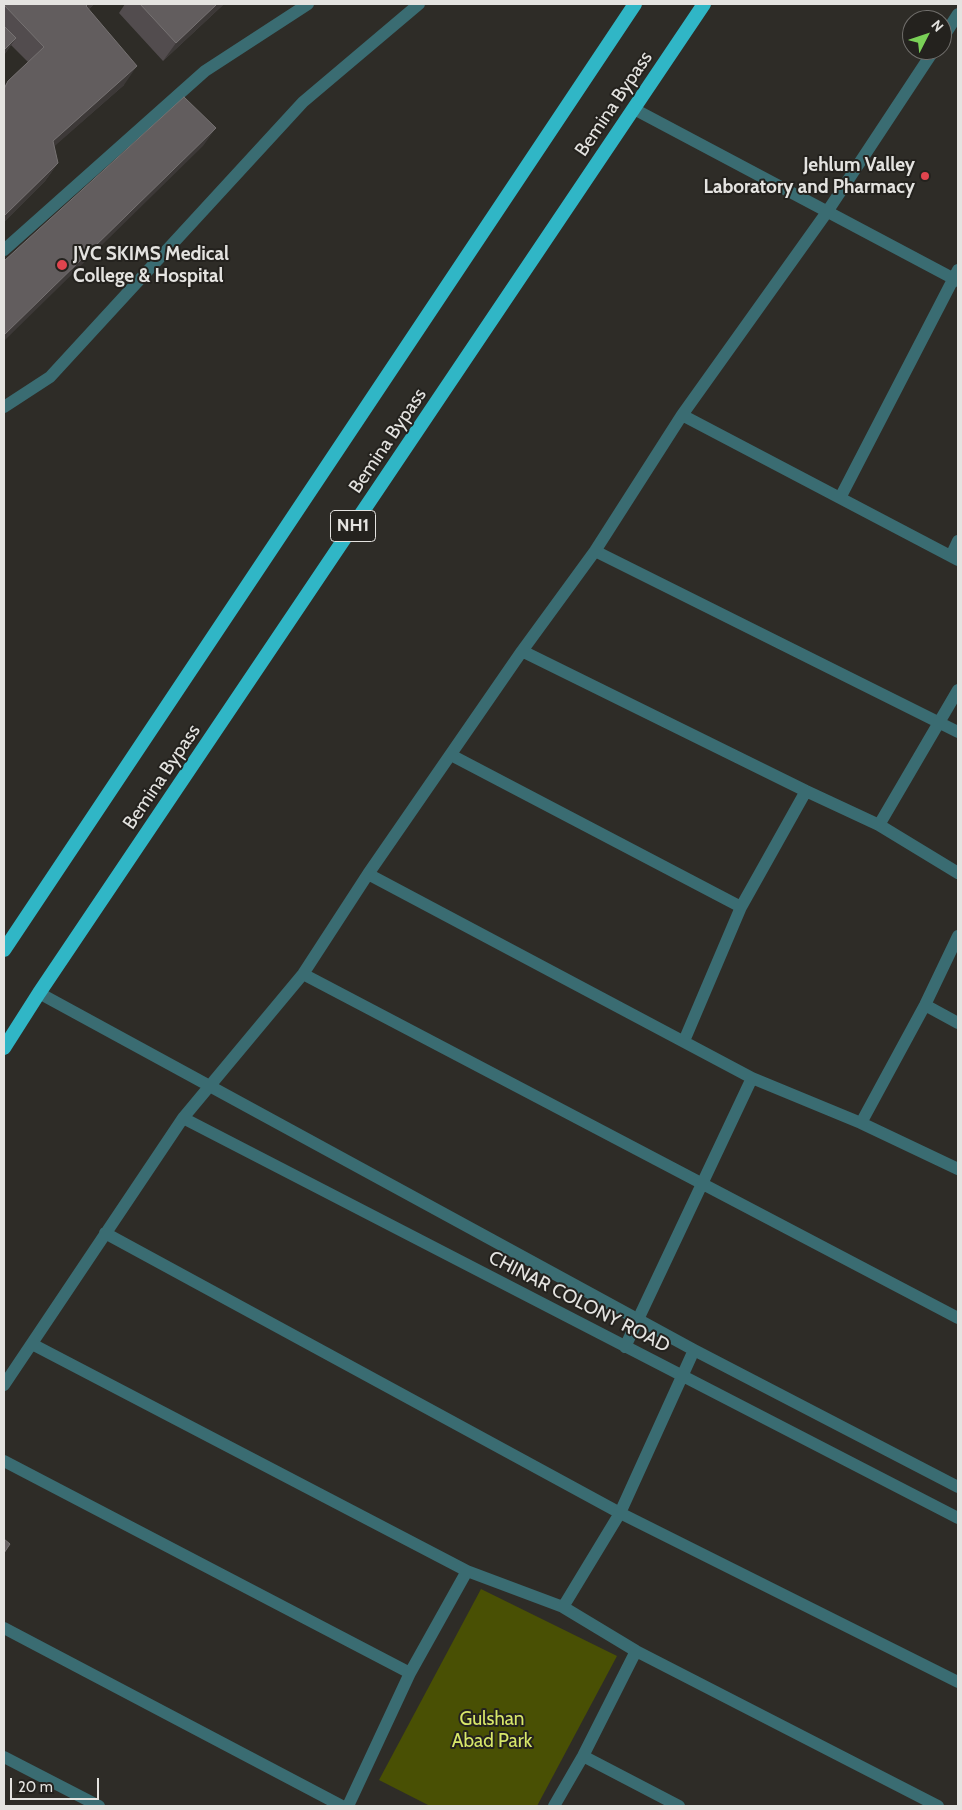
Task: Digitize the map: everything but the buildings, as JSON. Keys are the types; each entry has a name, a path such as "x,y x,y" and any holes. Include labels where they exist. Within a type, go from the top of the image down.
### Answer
{"highway":[{"name":"Bemina Bypass","path":"4,950 634,4"},
{"name":"Bemina Bypass","path":"4,1048 39,993 704,4"}],"street":[{"path":"4,250 205,71 308,4"},
{"path":"4,407 50,377 303,102 419,4"},
{"path":"4,1385 183,1118 303,974 368,874 522,651 595,551 682,415 827,212 927,60"},
{"path":"634,109 827,212 956,276 840,498"},
{"path":"682,415 954,558 958,541"},
{"path":"595,551 958,732"},
{"path":"522,651 879,825 958,873"},
{"path":"879,825 958,690"},
{"path":"451,755 741,907"},
{"path":"684,1041 741,907 806,791"},
{"path":"368,874 752,1078 861,1124 958,1169"},
{"path":"861,1124 925,1005 958,936"},
{"path":"303,974 958,1318"},
{"name":"CHINAR COLONY ROAD","path":"39,993 694,1350 958,1487"},
{"path":"925,1005 958,1023"},
{"path":"625,1347 752,1078"},
{"name":"CHINAR COLONY ROAD","path":"183,1118 958,1518"},
{"path":"105,1233 620,1513 958,1682"},
{"path":"32,1344 467,1571 562,1607 636,1651 938,1806"},
{"path":"562,1607 620,1513 694,1350"},
{"path":"4,1461 410,1673"},
{"path":"348,1806 410,1673 467,1571"},
{"path":"4,1628 342,1806"},
{"path":"554,1806 583,1756 636,1651"},
{"path":"583,1756 679,1806"},
{"path":"4,1757 99,1806"}],"green space":[{"name":"Gulshan Abad Park","path":"481,1589 617,1656 537,1806 430,1806 379,1780"}],"place":[{"name":"Jehlum Valley Laboratory and Pharmacy","path":"925,176"},
{"name":"JVC SKIMS Medical College & Hospital","path":"62,265"}]}
